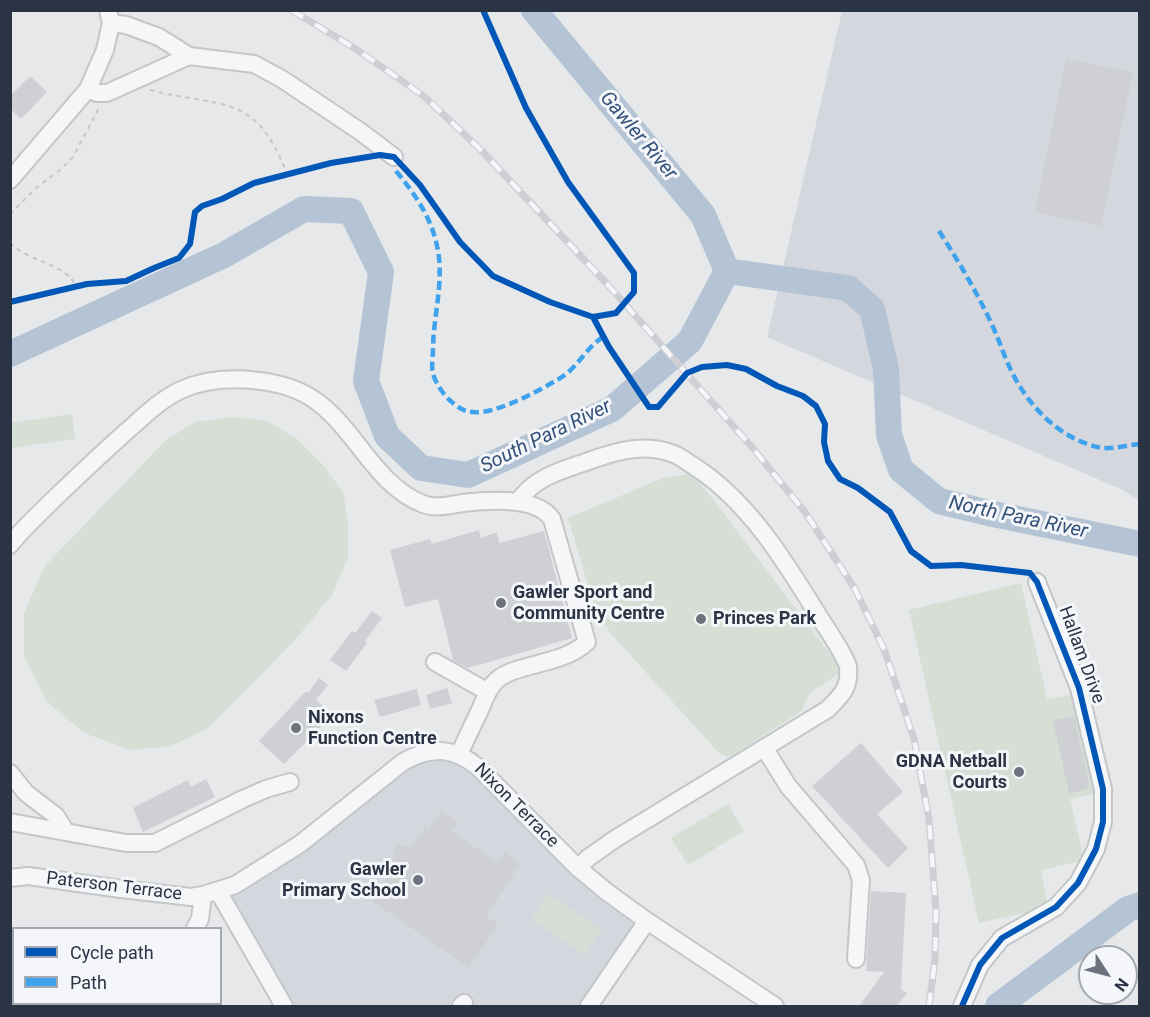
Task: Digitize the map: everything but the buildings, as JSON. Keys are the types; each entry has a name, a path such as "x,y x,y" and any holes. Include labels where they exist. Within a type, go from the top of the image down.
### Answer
{"street":[{"path":"10,180 88,89 105,50 109,17 159,36 189,56 254,64 282,79 394,157"},
{"path":"88,89 97,93 107,93 189,56"},
{"path":"11,544 85,469 150,411 181,390 202,383 258,381 283,385 302,392 320,404 341,423 379,472 396,488 424,505 435,507 475,501 518,502 542,507 556,528 587,642 576,651 557,660 506,674 491,687 459,754"},
{"path":"518,502 543,478 604,455 635,449 666,451 676,455 708,474 764,533 790,569 848,666 849,680 846,688 828,709 615,839 578,868"},
{"name":"Hallam Drive","path":"962,1006 980,965 1002,938 1056,908 1078,883 1096,849 1103,822 1103,789 1082,697 1055,623 1036,582"},
{"path":"435,662 491,687"},
{"path":"765,749 788,786 856,865 861,880 856,958"},
{"name":"Nixon Terrace","path":"210,893 243,880 300,844 403,762 418,754 448,751 459,754 478,767 578,868 750,999 775,1006"},
{"path":"10,773 26,793 56,816 66,832"},
{"path":"10,822 126,843 155,843 243,799 290,782"},
{"name":"Paterson Terrace","path":"10,878 28,876 121,890 191,897 210,893"},
{"path":"196,927 210,893"},
{"path":"210,893 284,1006"},
{"path":"589,1006 647,921"}],"path":[{"path":"135,82 144,89 232,105 253,117 267,133 280,155 287,174"},
{"path":"10,214 36,188 73,157 107,93"},
{"path":"276,177 298,171"},
{"path":"10,243 20,253 59,269 72,279 72,287 87,284"}],"shaded area":[{"path":"842,11 1139,11 1139,501 1123,490 767,337"},
{"path":"72,414 75,439 11,448 11,423"},
{"path":"231,417 265,420 295,437 323,465 343,492 348,522 348,557 332,595 295,640 208,728 171,746 131,750 84,733 46,701 24,655 24,614 44,567 165,441 195,422"},
{"name":"Princes Park","path":"691,474 705,489 843,671 809,694 802,711 730,757 719,753 613,636 597,615 568,518 663,478"},
{"name":"GDNA Netball Courts","path":"1021,583 1047,699 1076,694 1097,793 1070,799 1084,860 1041,870 1048,908 979,923 909,610"},
{"name":"Gawler Primary School","path":"448,751 647,921 589,1006 284,1006 218,891 387,776"},
{"path":"728,804 744,831 688,865 671,838"},
{"path":"549,894 601,930 584,955 532,919"}],"waterway":[{"name":"Gawler River","path":"534,10 703,215 727,271"},
{"name":"South Para River","path":"10,354 224,255 304,209 351,211 381,272 366,381 387,436 421,468 468,475 612,409 690,341 727,271"},
{"name":"North Para River","path":"727,271 848,288 872,309 886,369 889,435 901,470 939,501 1140,544"},
{"name":"North Para River","path":"998,1006 1128,909 1140,905"}],"railway":[{"path":"291,10 356,49 425,97 482,151 608,285 751,446 805,512 855,589 884,649 914,739 929,819 936,910 935,960 929,1006"}],"marked path":[{"path":"396,171 421,206 431,225 437,246 440,272 432,371 441,389 455,405 467,411 482,412 516,401 564,375 603,337"},
{"path":"939,231 981,302 1016,380 1046,419 1073,438 1087,444 1103,448 1140,444"}],"cycle path":[{"path":"10,302 87,284 126,281 179,258 190,244 195,212 202,206 254,183 331,163 380,155 394,157 420,185 460,242 493,276 550,302 593,317 616,313 634,292 634,273 568,182 526,108 483,10"},
{"path":"593,317 609,347 649,407 658,407 687,373 702,367 727,365 746,369 777,386 803,396 816,406 825,424 824,442 828,461 840,479 858,488 890,512 911,551 931,566 961,565 1030,573 1037,582 1079,688 1103,789 1103,822 1096,849 1078,883 1056,907 1002,938 980,965 962,1006"}],"place":[{"name":"Gawler Sport and Community Centre","path":"501,603"},
{"name":"Princes Park","path":"701,619"},
{"name":"Nixons Function Centre","path":"296,728"},
{"name":"GDNA Netball Courts","path":"1019,772"},
{"name":"Gawler Primary School","path":"418,880"}]}
